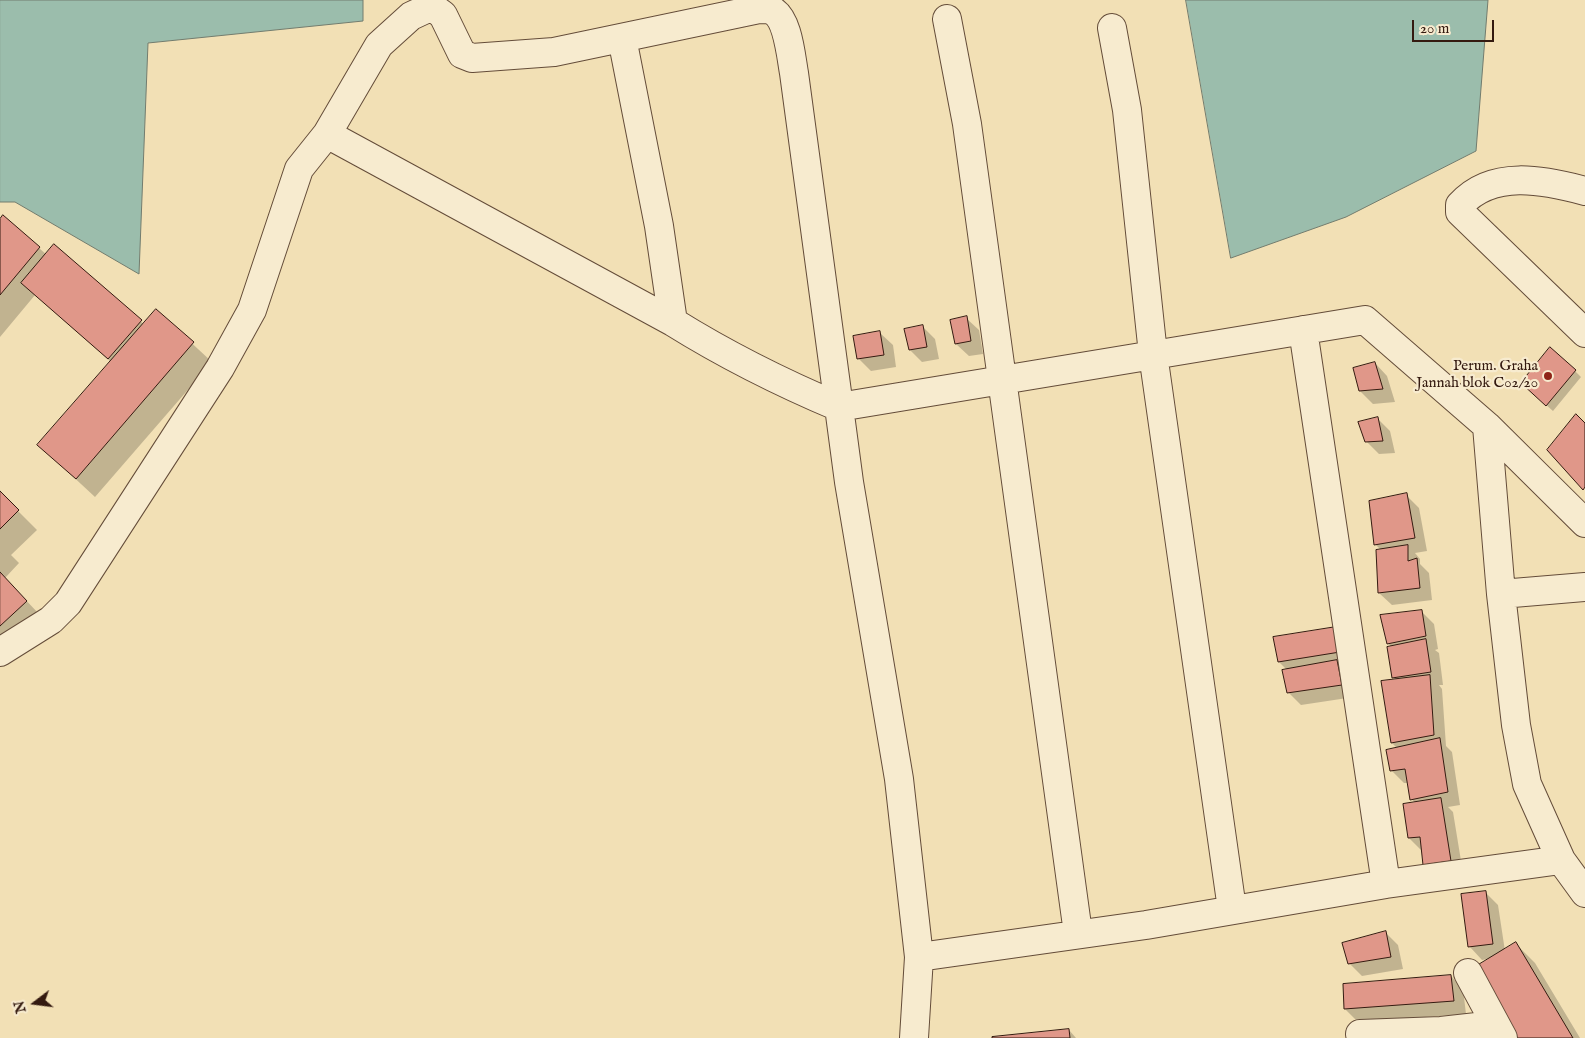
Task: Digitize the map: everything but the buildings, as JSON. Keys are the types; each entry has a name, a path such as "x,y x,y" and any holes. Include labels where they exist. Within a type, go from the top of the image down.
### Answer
{"street":[{"path":"0,652 51,620 68,603 220,368 252,310 299,169 327,134 379,46 411,16 426,9 435,9 443,15 462,54 472,58 554,52 759,9 771,10 779,16 784,26 794,73 850,491 899,779 920,957 914,1038"},
{"path":"947,19 967,124 1078,934"},
{"path":"1112,28 1127,110 1153,354 1232,909"},
{"path":"622,38 659,226 673,322"},
{"path":"327,134 673,322 711,346 767,375 839,408 1001,379 1366,320 1487,426 1585,523"},
{"path":"1585,191 1549,182 1520,179 1482,188 1466,198 1460,205 1460,212 1585,333"},
{"path":"1303,330 1386,884"},
{"path":"1487,426 1501,594 1516,725 1527,784 1561,860 1585,893"},
{"path":"1501,594 1585,587"},
{"path":"920,957 1146,925 1386,884 1561,860"},
{"path":"1360,1034 1442,1034 1499,1031 1468,973"}],"shaded area":[{"path":"0,0 363,0 363,21 148,43 139,274 15,202 0,202"},
{"path":"1186,0 1488,0 1476,151 1346,217 1231,258"}],"place":[{"name":"Perum. Graha Jannah blok C02/20","path":"1548,376"}]}
